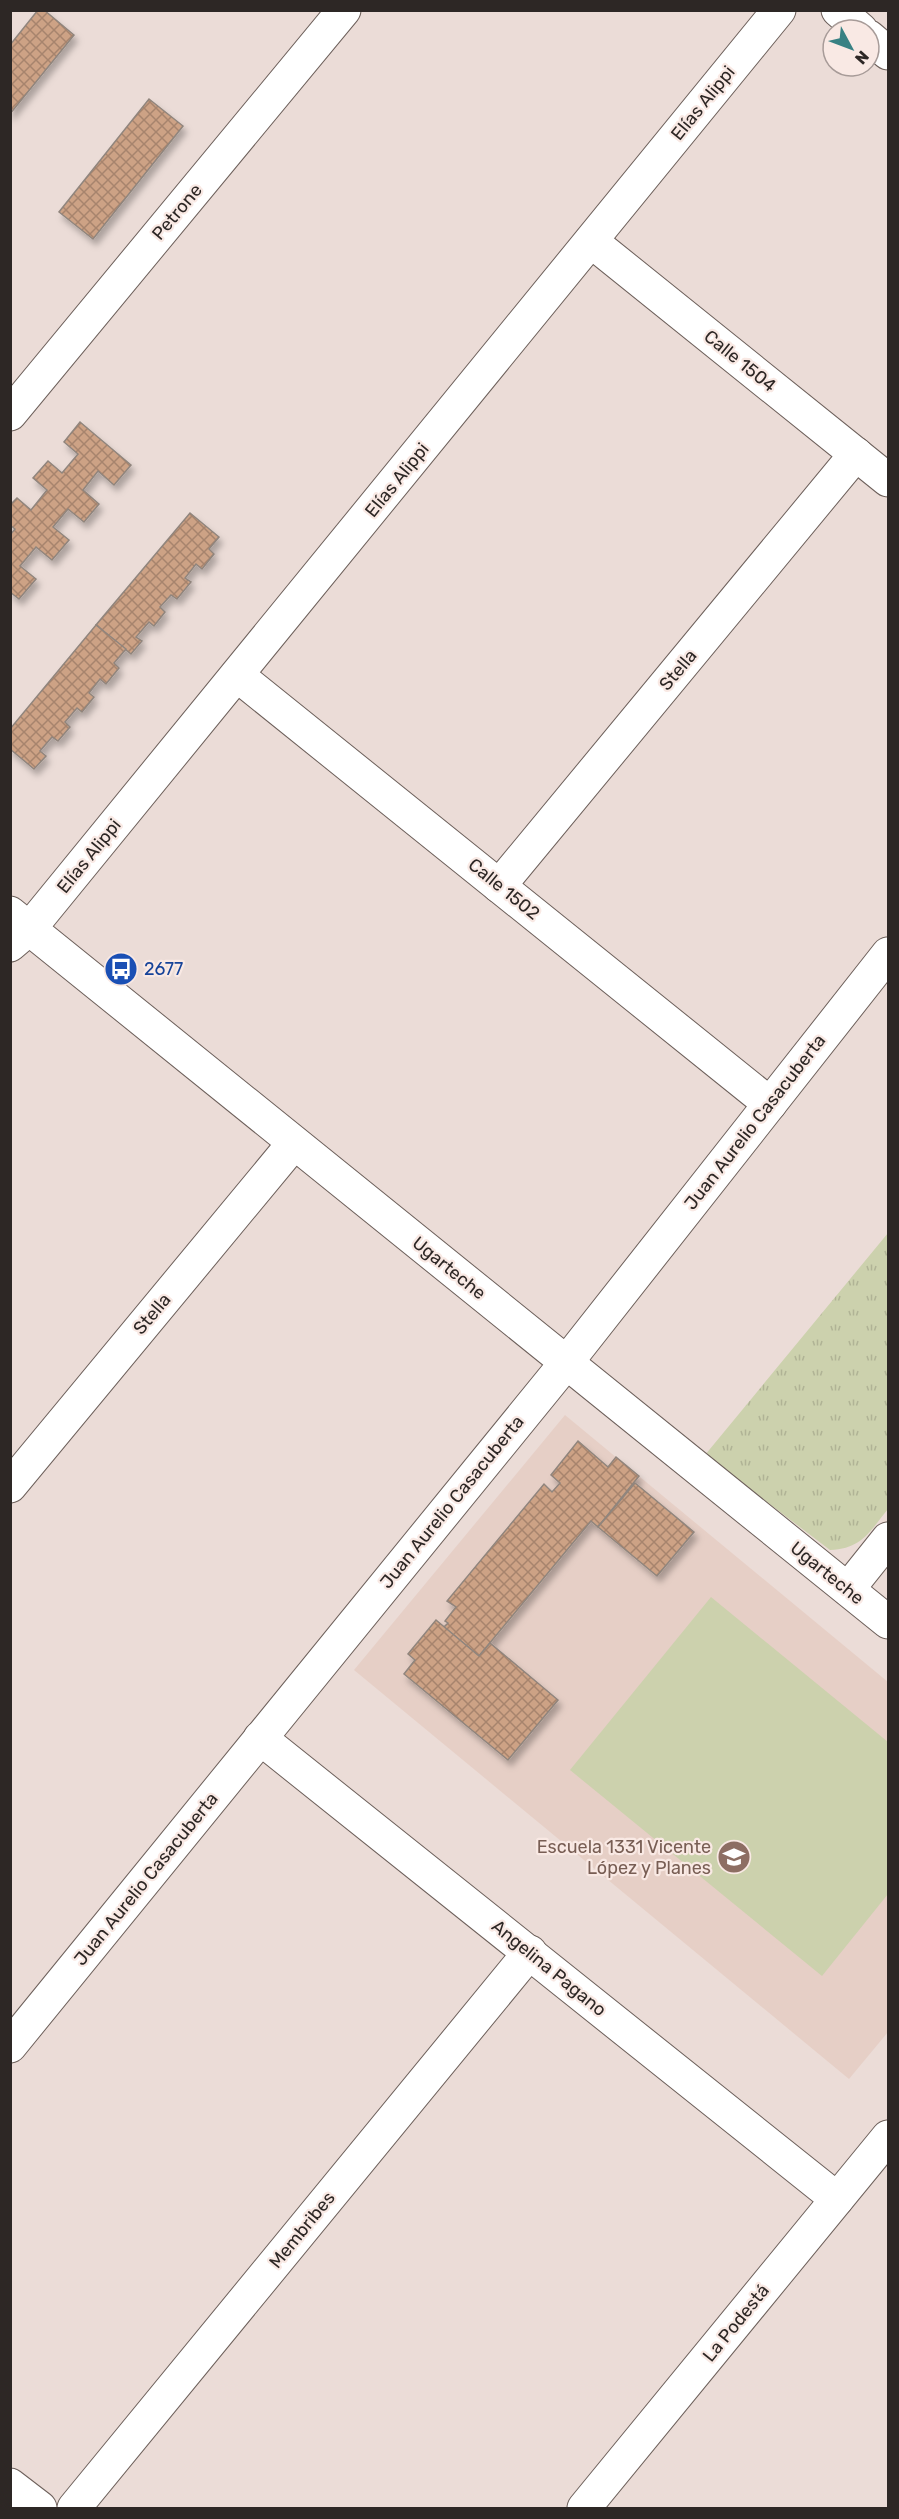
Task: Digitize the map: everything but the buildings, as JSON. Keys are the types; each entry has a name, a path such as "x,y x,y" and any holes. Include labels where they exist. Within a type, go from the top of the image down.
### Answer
{"street":[{"name":"Petrone","path":"10,414 344,10"},
{"name":"Elías Alippi","path":"17,929 237,675 779,10"},
{"name":"Calle 1504","path":"591,241 888,480"},
{"name":"Stella","path":"499,886 856,454"},
{"name":"Calle 1502","path":"237,675 770,1104"},
{"name":"Ugarteche","path":"17,929 294,1143 888,1622"},
{"name":"Juan Aurelio Casacuberta","path":"10,2046 566,1363 888,954"},
{"name":"Stella","path":"10,1486 294,1143"},
{"path":"848,1589 888,1539"},
{"name":"Angelina Pagano","path":"260,1738 837,2199"},
{"name":"Membribes","path":"74,2508 530,1952"},
{"name":"La Podestá","path":"584,2508 888,2137"},
{"path":"10,2485 40,2508"}],"shaded area":[{"name":"Escuela 1331 Vicente López y Planes","path":"565,1415 888,1682 888,2032 849,2079 354,1670"}],"green space":[{"path":"888,1233 888,1509 858,1542 841,1549 830,1550 705,1455"},
{"path":"711,1597 888,1742 888,1894 822,1976 570,1770"}],"place":[{"name":"2677","path":"121,969"},
{"name":"Escuela 1331 Vicente López y Planes","path":"734,1857"}]}
